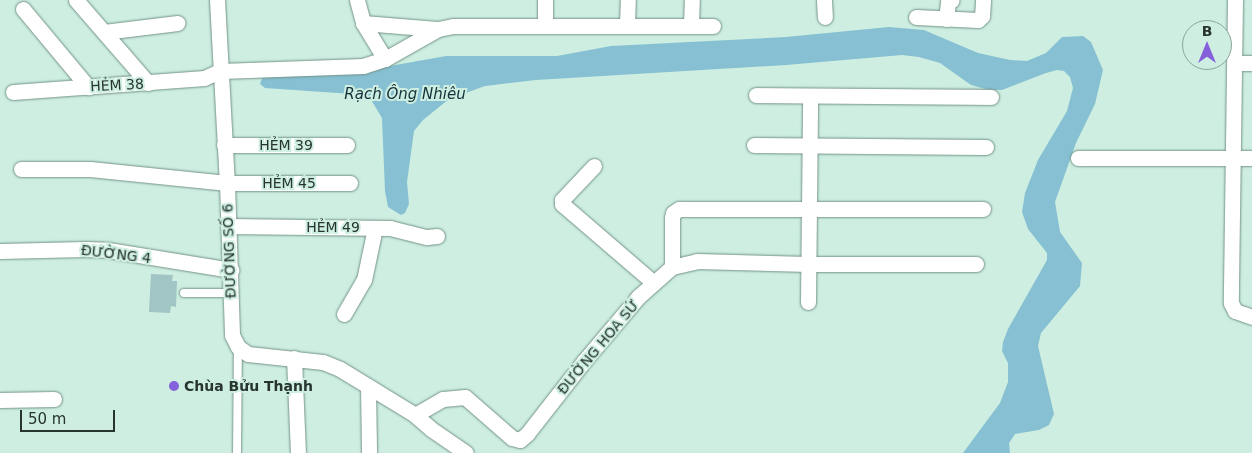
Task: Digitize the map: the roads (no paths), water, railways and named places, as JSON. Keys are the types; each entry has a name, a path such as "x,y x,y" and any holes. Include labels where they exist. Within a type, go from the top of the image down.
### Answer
{"street":[{"path":"76,0 148,83"},
{"name":"ĐƯỜNG SỐ 6","path":"217,0 227,183 232,335 238,347"},
{"path":"357,0 363,23 385,58"},
{"path":"544,0 544,26"},
{"path":"627,24 628,0"},
{"path":"692,0 692,24"},
{"path":"824,0 824,17"},
{"path":"946,19 948,2 952,0"},
{"path":"916,17 978,20 982,16 983,0"},
{"path":"1235,0 1236,63 1231,303 1236,311 1252,317"},
{"path":"23,9 88,86"},
{"path":"104,32 177,23"},
{"path":"363,23 438,29 454,26 627,24 692,24 713,26"},
{"name":"HẺM 38","path":"12,92 204,78 220,71 363,66 385,58 438,29"},
{"path":"1236,63 1252,63"},
{"path":"756,95 991,97"},
{"path":"808,302 810,96"},
{"name":"HẺM 39","path":"224,145 347,145"},
{"path":"754,146 986,146"},
{"path":"1078,158 1252,158"},
{"path":"594,166 562,200 562,204 654,283"},
{"name":"HẺM 45","path":"21,169 90,169 227,183 350,183"},
{"path":"672,267 672,218 679,209 983,209"},
{"name":"HẺM 49","path":"228,226 390,228 427,237 436,236"},
{"path":"344,314 364,280 374,228"},
{"name":"ĐƯỜNG 4","path":"0,251 108,250 230,270"},
{"name":"ĐƯỜNG HOA SỨ","path":"415,415 443,399 465,397 512,438 520,440 527,434 584,361 638,297 672,267 697,261 808,264 976,264"},
{"path":"238,347 248,354 323,362 368,386 415,415 431,429 466,453"},
{"path":"294,358 298,453"},
{"path":"368,386 369,453"},
{"path":"0,400 54,399"}],"lane":[{"path":"184,293 230,293"},
{"path":"237,453 238,347"}],"water":[{"name":"Rạch Ông Nhiêu","path":"889,27 924,30 978,53 1010,60 1027,61 1046,53 1062,37 1083,36 1091,42 1103,70 1095,104 1076,143 1055,202 1060,232 1082,263 1080,286 1041,333 1038,346 1054,414 1049,425 1039,430 1015,434 1009,443 1010,453 963,453 1000,403 1008,382 1008,363 1002,351 1003,342 1008,329 1047,260 1047,253 1028,229 1022,212 1025,193 1038,160 1067,111 1073,88 1070,77 1064,71 1057,70 1046,73 1002,90 989,90 971,85 940,63 919,57 902,55 786,65 536,80 485,86 449,99 423,120 414,131 407,182 409,204 405,213 401,215 388,207 385,191 382,118 370,98 352,94 265,88 260,84 264,73 379,68 446,56 557,56 611,46 786,37"}],"place":[{"name":"Chùa Bửu Thạnh","path":"174,386"}]}
